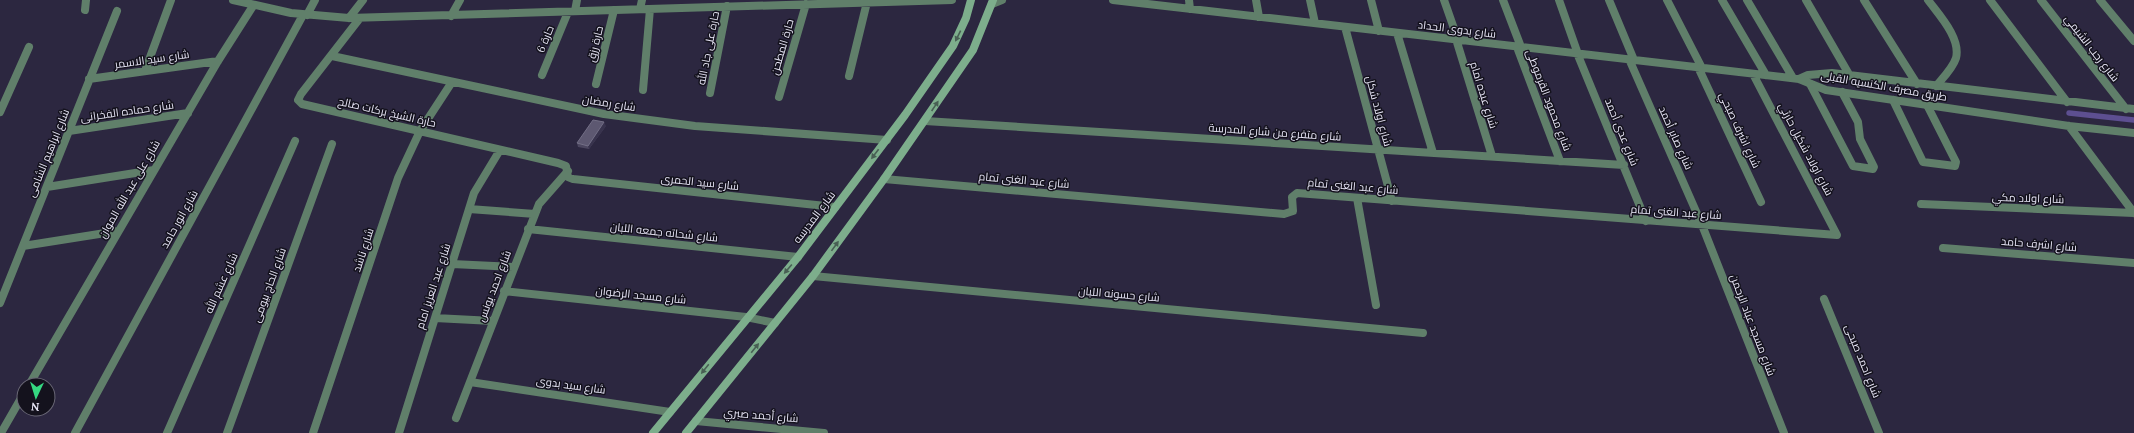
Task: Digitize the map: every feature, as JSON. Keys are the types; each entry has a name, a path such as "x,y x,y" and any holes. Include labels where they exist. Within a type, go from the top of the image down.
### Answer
{"main road":[{"name":"شارع المدرسه","path":"653,433 746,317 798,256 887,140 953,46 966,18 971,0"},
{"path":"686,433 813,276 884,179 973,50 992,2"}],"street":[{"path":"85,10 86,0"},
{"path":"145,72 171,0"},
{"path":"233,0 254,6 305,15 349,18 687,8 761,3 806,4 834,2 952,0"},
{"name":"شارع انور حامد","path":"75,433 305,15 315,0"},
{"path":"349,18 362,0"},
{"path":"451,16 460,0"},
{"name":"حارة 6","path":"542,75 577,0"},
{"path":"640,9 642,0"},
{"path":"687,8 688,0"},
{"path":"992,2 1002,0"},
{"name":"شارع بدوى الحداد","path":"1113,0 1796,79"},
{"path":"1189,0 1190,9"},
{"path":"1256,0 1258,17"},
{"path":"1310,0 1315,23"},
{"path":"1372,0 1379,31"},
{"name":"شارع عبده امام","path":"1444,0 1492,156"},
{"name":"شارع محمود القرموطى","path":"1503,0 1560,161"},
{"name":"شارع عدى أحمد","path":"1559,0 1577,53 1646,220"},
{"name":"شارع صابر أحمد","path":"1609,0 1632,60 1702,225"},
{"name":"شارع اشرف صبحي","path":"1667,0 1700,68 1761,202"},
{"path":"1722,0 1766,75"},
{"path":"1747,0 1796,79"},
{"path":"1806,0 1850,76"},
{"path":"1864,0 1917,84"},
{"path":"1928,0 1956,44 1956,56 1951,67 1936,86"},
{"path":"1990,0 2067,102"},
{"name":"شارع رجب الشيمي","path":"2041,0 2126,109"},
{"path":"2100,0 2134,41"},
{"path":"849,76 867,2"},
{"name":"حارة المطحن","path":"779,97 806,4"},
{"name":"شارع على عبد الله الموان","path":"34,377 218,61 254,6"},
{"name":"حارة على جاد الله","path":"710,93 727,6"},
{"path":"643,90 650,9"},
{"name":"حارة رزق","path":"596,84 614,10"},
{"name":"شارع ابراهيم الشامى","path":"0,303 117,11"},
{"name":"حارة الشيخ بركات صالح","path":"360,18 301,94 298,100 302,104 558,163 566,166 568,171"},
{"name":"شارع اولاد شكل","path":"1345,27 1392,201"},
{"path":"1397,33 1433,153"},
{"path":"0,112 29,47"},
{"name":"شارع رمضان","path":"332,56 564,107 646,120 694,126 887,140"},
{"name":"شارع سيد الاسمر","path":"89,79 218,61"},
{"name":"طريق مصرف الكنسيه القبلى","path":"1796,79 1819,73 2134,109"},
{"name":"شارع اولاد شكيل حارثي","path":"1753,74 1837,235"},
{"name":"طريق مصرف الكنسيه القبلى","path":"1796,79 1842,92 2069,126 2134,133"},
{"name":"شارع ناشد","path":"313,433 398,178 420,131 452,82"},
{"path":"1810,84 1853,166 1873,169 1874,167 1860,139 1858,122 1842,92"},
{"path":"1893,100 1923,162 1955,166 1956,162 1926,105"},
{"name":"شارع حماده الفخرانى","path":"69,131 188,113"},
{"name":"شارع متفرع من شارع المدرسة","path":"925,121 1624,165"},
{"path":"2069,126 2134,213"},
{"name":"شارع عشم الله","path":"167,433 295,141"},
{"name":"شارع الحاج بيومى","path":"227,433 332,144"},
{"name":"شارع عبد العزيز امام","path":"400,433 474,193 500,150"},
{"path":"47,186 154,170"},
{"name":"شارع سيد الحمرى","path":"568,171 568,176 573,180 836,207"},
{"name":"شارع احمد يونس","path":"456,418 528,229 541,200 555,188 568,171"},
{"name":"شارع عبد الغنى تمام","path":"884,179 1284,214 1293,211 1292,197 1297,193 1837,235"},
{"path":"1357,198 1376,305"},
{"name":"شارع اولاد مكي","path":"1921,204 2134,213"},
{"path":"469,209 535,214"},
{"name":"شارع مسجد عباد الرحمن","path":"1702,225 1784,433"},
{"name":"شارع شحاته جمعه اللبان","path":"528,229 798,256"},
{"path":"23,246 118,231"},
{"name":"شارع اشرف حامد","path":"1943,248 2134,263"},
{"path":"452,264 514,267"},
{"name":"شارع حسونه اللبان","path":"813,276 1423,333"},
{"name":"شارع مسجد الرضوان","path":"504,291 746,317 775,323"},
{"name":"شارع احمد صبحى","path":"1824,299 1879,433"},
{"path":"435,318 493,321"},
{"name":"شارع سيد بدوى","path":"470,382 670,412"},
{"path":"0,433 16,406"},
{"name":"شارع أحمد صبري","path":"696,421 824,433"}],"building":[{"path":"593,120 604,122 588,146 577,143"}],"waterway":[{"path":"2069,113 2134,120"}]}
